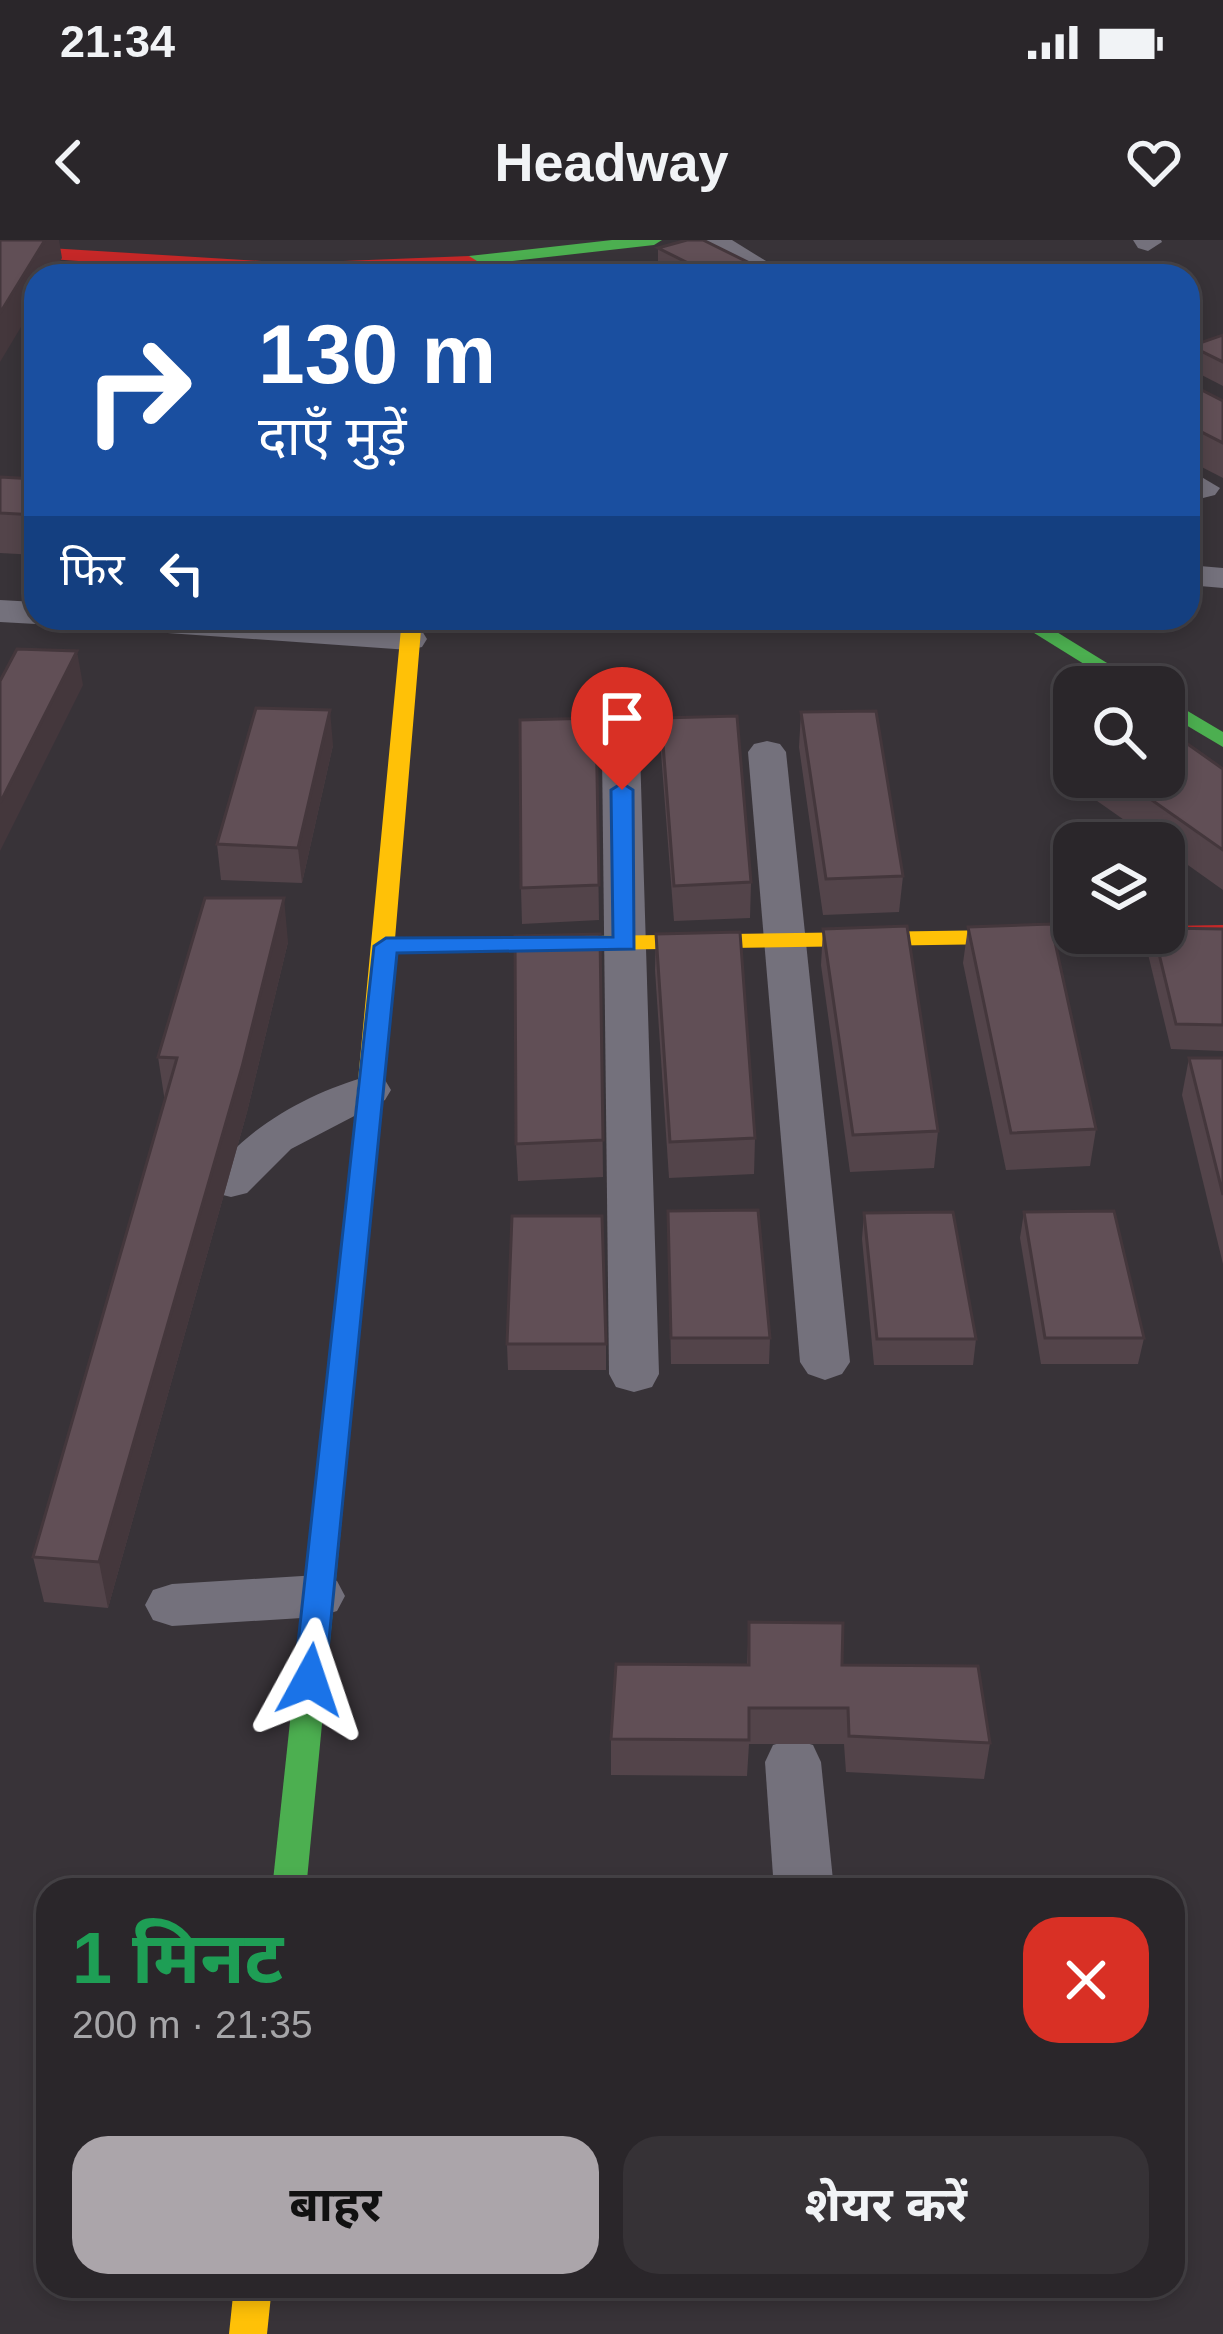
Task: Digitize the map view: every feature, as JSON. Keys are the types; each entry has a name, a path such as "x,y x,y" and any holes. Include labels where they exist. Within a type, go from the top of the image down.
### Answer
{"street":[{"path":"432,264 654,240"},
{"path":"711,240 754,264"},
{"path":"0,250 205,264"},
{"path":"291,1878 386,946 410,630"},
{"path":"1040,630 1101,666"},
{"path":"1185,717 1223,741"},
{"path":"621,751 634,1374"},
{"path":"767,752 825,1362"},
{"path":"386,946 1223,932"},
{"path":"231,1182 247,1158 369,1090"},
{"path":"172,1605 318,1596"},
{"path":"793,1762 803,1878"},
{"path":"248,2334 252,2298"}],"building":[{"path":"0,240 45,240 30,264 24,264 24,274 0,313"},
{"path":"703,240 752,264 690,264 658,248"},
{"path":"1223,335 1223,362 1200,350 1200,343"},
{"path":"1200,389 1223,401 1223,443 1200,431"},
{"path":"0,477 24,478 24,514 0,513"},
{"path":"17,649 77,651 0,803 0,681"},
{"path":"256,708 330,710 298,848 217,844"},
{"path":"876,711 903,876 826,879 801,712"},
{"path":"737,716 751,882 674,886 661,718"},
{"path":"596,718 599,885 521,888 520,720"},
{"path":"1185,742 1223,769 1223,850 1149,798 1185,798"},
{"path":"205,898 284,898 242,1067 99,1562 33,1557 177,1058 158,1057"},
{"path":"1051,924 1053,954 1058,954 1096,1129 1011,1133 968,927"},
{"path":"907,926 938,1131 853,1135 823,929"},
{"path":"1185,928 1223,929 1223,1025 1176,1024 1159,954 1185,954"},
{"path":"740,932 755,1138 670,1142 656,934"},
{"path":"600,934 603,1140 516,1144 515,936"},
{"path":"1189,1058 1223,1058 1223,1195"},
{"path":"758,1210 770,1338 671,1338 668,1211"},
{"path":"1114,1211 1144,1338 1045,1338 1024,1212"},
{"path":"953,1212 976,1339 877,1339 864,1213"},
{"path":"512,1216 602,1216 606,1344 507,1344"},
{"path":"749,1622 843,1623 842,1665 978,1666 990,1743 849,1736 848,1708 749,1708 749,1740 611,1739 616,1664 749,1665"}],"traffic: fast":[{"path":"469,261 654,240"},
{"path":"1040,630 1101,666"},
{"path":"1185,717 1223,741"},
{"path":"290,1878 366,1133"}],"traffic: slow":[{"path":"366,1133 411,630"},
{"path":"386,946 1053,936"},
{"path":"248,2334 252,2298"}],"traffic: jam":[{"path":"0,250 199,264"},
{"path":"434,264 469,261"},
{"path":"1185,933 1223,932"}],"route":[{"path":"310,1680 386,946 625,944 622,790"}]}
